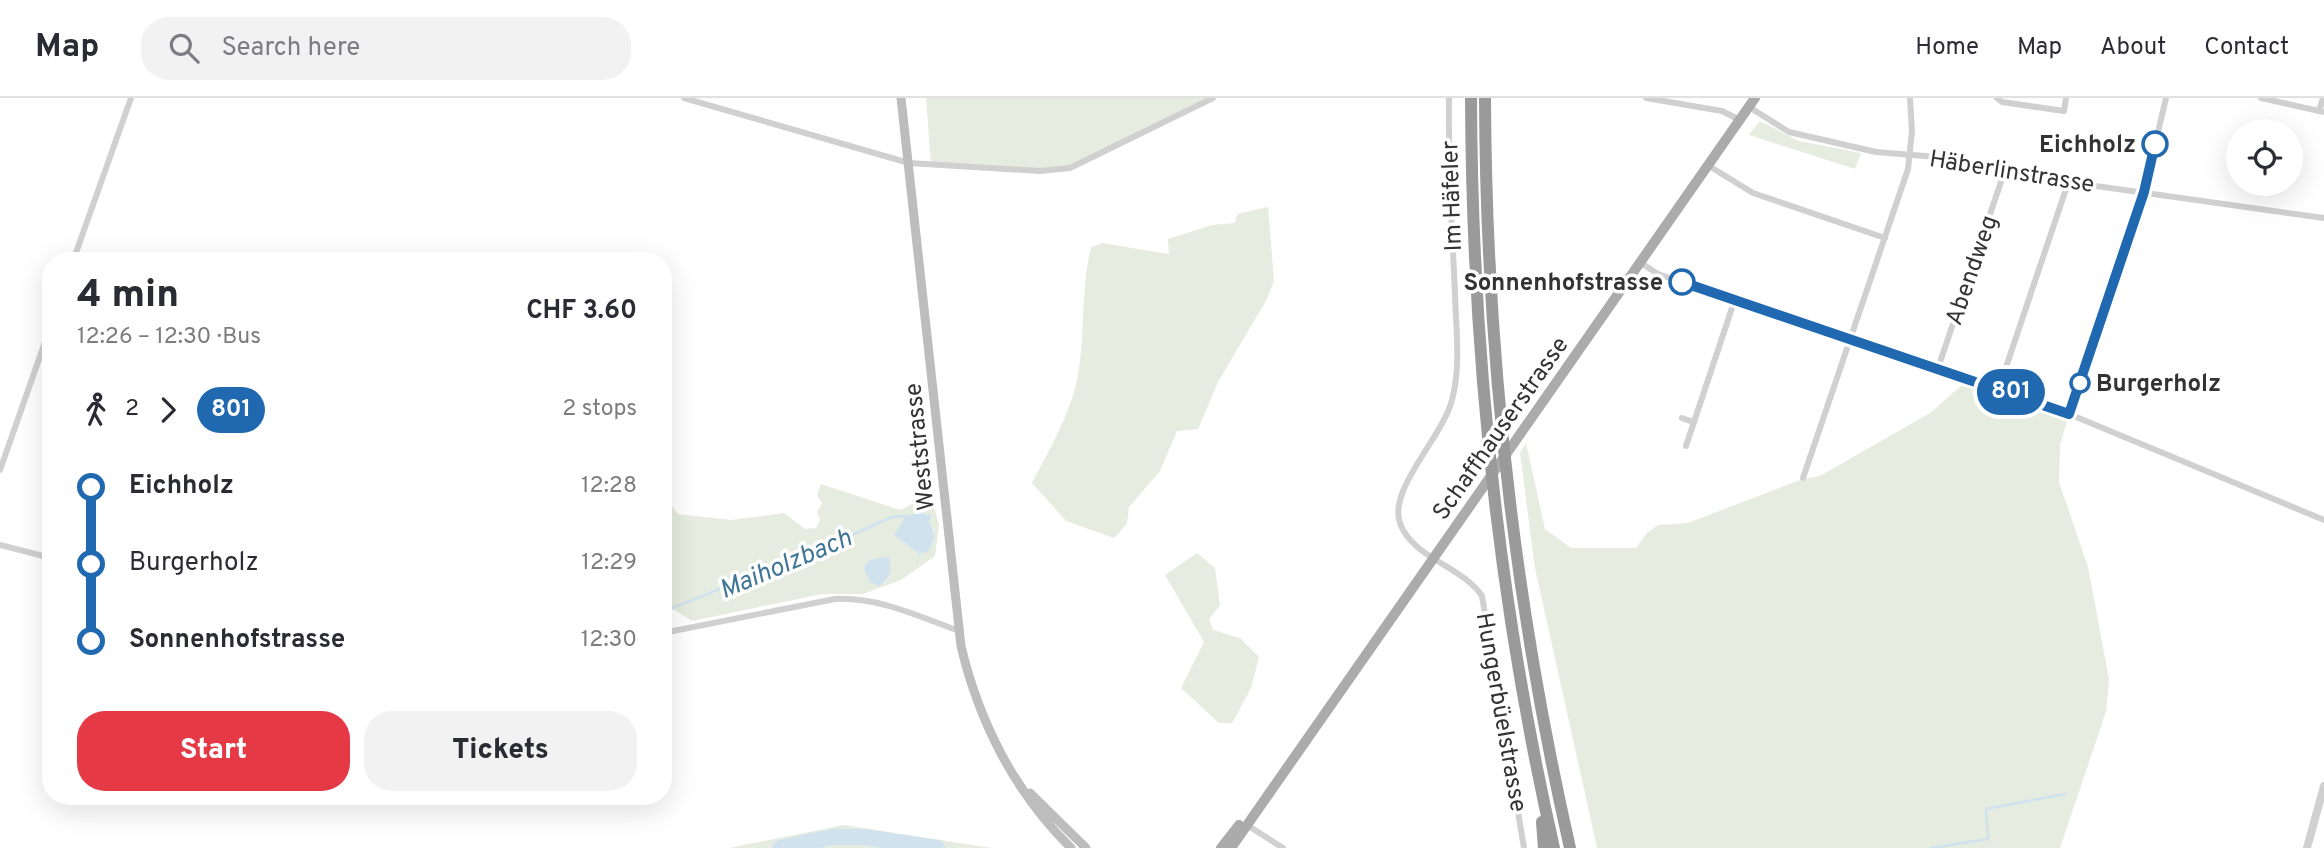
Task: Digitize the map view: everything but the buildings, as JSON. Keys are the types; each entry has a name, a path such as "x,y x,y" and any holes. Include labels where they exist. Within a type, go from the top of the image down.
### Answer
{"highway":[{"path":"1471,98 1475,276 1487,440 1509,610 1554,848"},
{"path":"1485,98 1490,277 1503,450 1531,656 1571,848"},
{"path":"1535,756 1544,848"}],"main road":[{"name":"Weststrasse","path":"901,98 959,631 966,665 982,716 1018,781 1041,815 1071,848"},
{"name":"Schaffhauserstrasse","path":"1231,848 1752,102"},
{"name":"Schaffhauserstrasse","path":"1221,848 1277,780"},
{"name":"Weststrasse","path":"1018,781 1086,848"}],"street":[{"path":"76,252 131,98"},
{"path":"684,98 909,163 1040,171 1070,168 1213,98"},
{"name":"Im Häfeler","path":"1434,557 1406,535 1400,524 1397,506 1407,481 1440,431 1449,410 1456,380 1449,98"},
{"path":"1646,98 1722,111 1740,120"},
{"path":"1803,478 1911,155 1910,98"},
{"path":"1997,98 2002,102 2064,111 2066,98"},
{"path":"2069,414 2144,192 2166,98"},
{"path":"2261,98 2322,112 2323,98"},
{"name":"Häberlinstrasse","path":"1752,102 1776,126 1796,135 1876,152 1937,157 2004,173 2069,180 2324,218"},
{"path":"1709,166 1753,193 1885,238"},
{"name":"Abendweg","path":"1938,368 2004,173"},
{"path":"1999,388 2069,180"},
{"path":"1641,263 1658,274 2069,414 2324,520"},
{"path":"1686,446 1734,299"},
{"path":"0,470 42,350"},
{"path":"1682,418 1693,422"},
{"path":"0,545 42,556"},
{"name":"Hungerbüelstrasse","path":"1434,557 1470,582 1485,605 1524,848"},
{"path":"672,631 835,599 857,598 881,602 959,631"},
{"path":"2307,848 2324,786"},
{"path":"1247,825 1283,848"}],"shaded area":[{"path":"926,98 1213,98 1070,168 1040,171 931,165"},
{"path":"1760,121 1799,141 1861,153 1855,169 1749,135"},
{"path":"1268,207 1274,281 1267,299 1218,382 1198,429 1177,431 1160,471 1129,507 1127,524 1114,538 1066,521 1032,483 1064,420 1077,380 1085,280 1091,247 1102,243 1169,254 1168,239 1212,225 1235,223 1237,214"},
{"path":"1970,378 2069,414 2060,445 2059,482 2088,567 2109,679 2106,712 2060,848 1597,848 1535,568 1520,453 1526,443 1545,529 1571,548 1636,548 1647,533 1658,525 1688,523 1803,479 1820,476 1930,413"},
{"path":"821,484 900,510 926,497 932,500 939,524 935,556 901,580 863,594 822,594 692,621 672,609 672,506 678,514 731,520 784,513 805,529 816,528 820,520 817,512 822,503 817,495","holes":["934,529 933,543 928,552 919,554 894,535","889,557 889,577 885,583 870,582 871,560"]},
{"path":"1197,553 1215,568 1220,605 1209,619 1213,630 1240,638 1259,657 1251,688 1232,723 1219,723 1181,688 1204,642 1165,575"},
{"path":"844,825 992,848 729,848"}],"water":[{"path":"917,513 931,515 929,523 934,534 928,552 919,554 894,535 906,516"},
{"path":"889,557 890,570 886,581 878,586 870,582 865,565 874,559"}],"waterway":[{"name":"Maiholzbach","path":"672,608 739,581 754,579 892,517 906,516"},
{"path":"1931,848 1988,839 1986,809 2065,794"},
{"path":"780,848 832,837 864,837 937,848"}],"bus line":[{"name":"801","path":"1682,282 1970,378 2069,414 2144,192 2155,144"}],"place":[{"name":"Eichholz","path":"2155,144"},
{"name":"Sonnenhofstrasse","path":"1682,282"},
{"name":"Burgerholz","path":"2080,383"}]}
